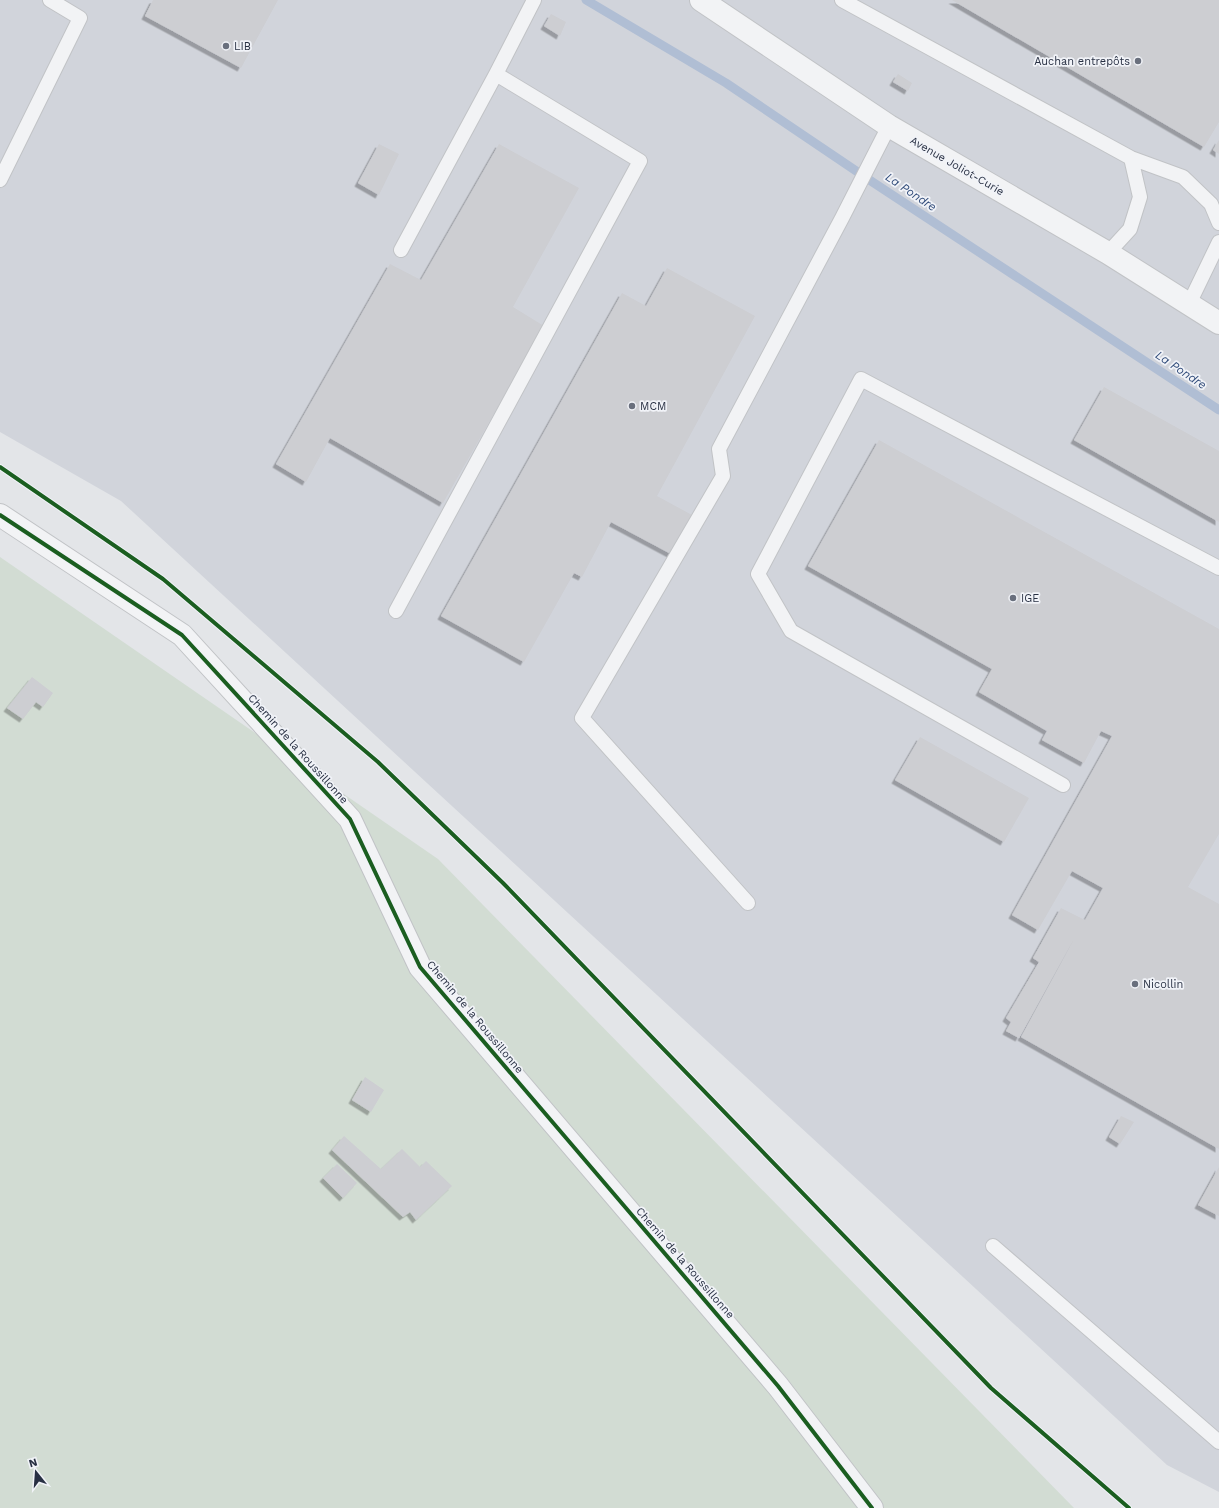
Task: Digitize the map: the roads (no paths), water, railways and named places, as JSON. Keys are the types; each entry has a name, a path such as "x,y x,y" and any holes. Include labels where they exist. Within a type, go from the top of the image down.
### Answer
{"street":[{"name":"Avenue Joliot-Curie","path":"701,0 889,126 1108,253 1219,323"},
{"name":"Chemin de la Roussillonne","path":"0,515 182,635 350,819 420,967 778,1386 872,1508"}],"lane":[{"path":"0,180 80,18 50,0"},
{"path":"400,250 496,74 534,0"},
{"path":"842,0 1131,158 1183,177 1211,204 1219,223"},
{"path":"396,611 640,161 496,74"},
{"path":"748,903 582,718 723,476 719,449 877,152 889,126"},
{"path":"1108,253 1130,229 1140,197 1131,158"},
{"path":"1188,304 1219,242"},
{"path":"1063,785 791,631 758,574 861,379 1219,568"},
{"path":"993,1246 1219,1442"}],"waterway":[{"name":"La Pondre","path":"586,0 726,83 874,183 1219,410"}],"place":[{"name":"LIB","path":"226,46"},
{"name":"Auchan entrepôts","path":"1138,61"},
{"name":"MCM","path":"632,406"},
{"name":"IGE","path":"1013,598"},
{"name":"Nicollin","path":"1135,984"}]}
